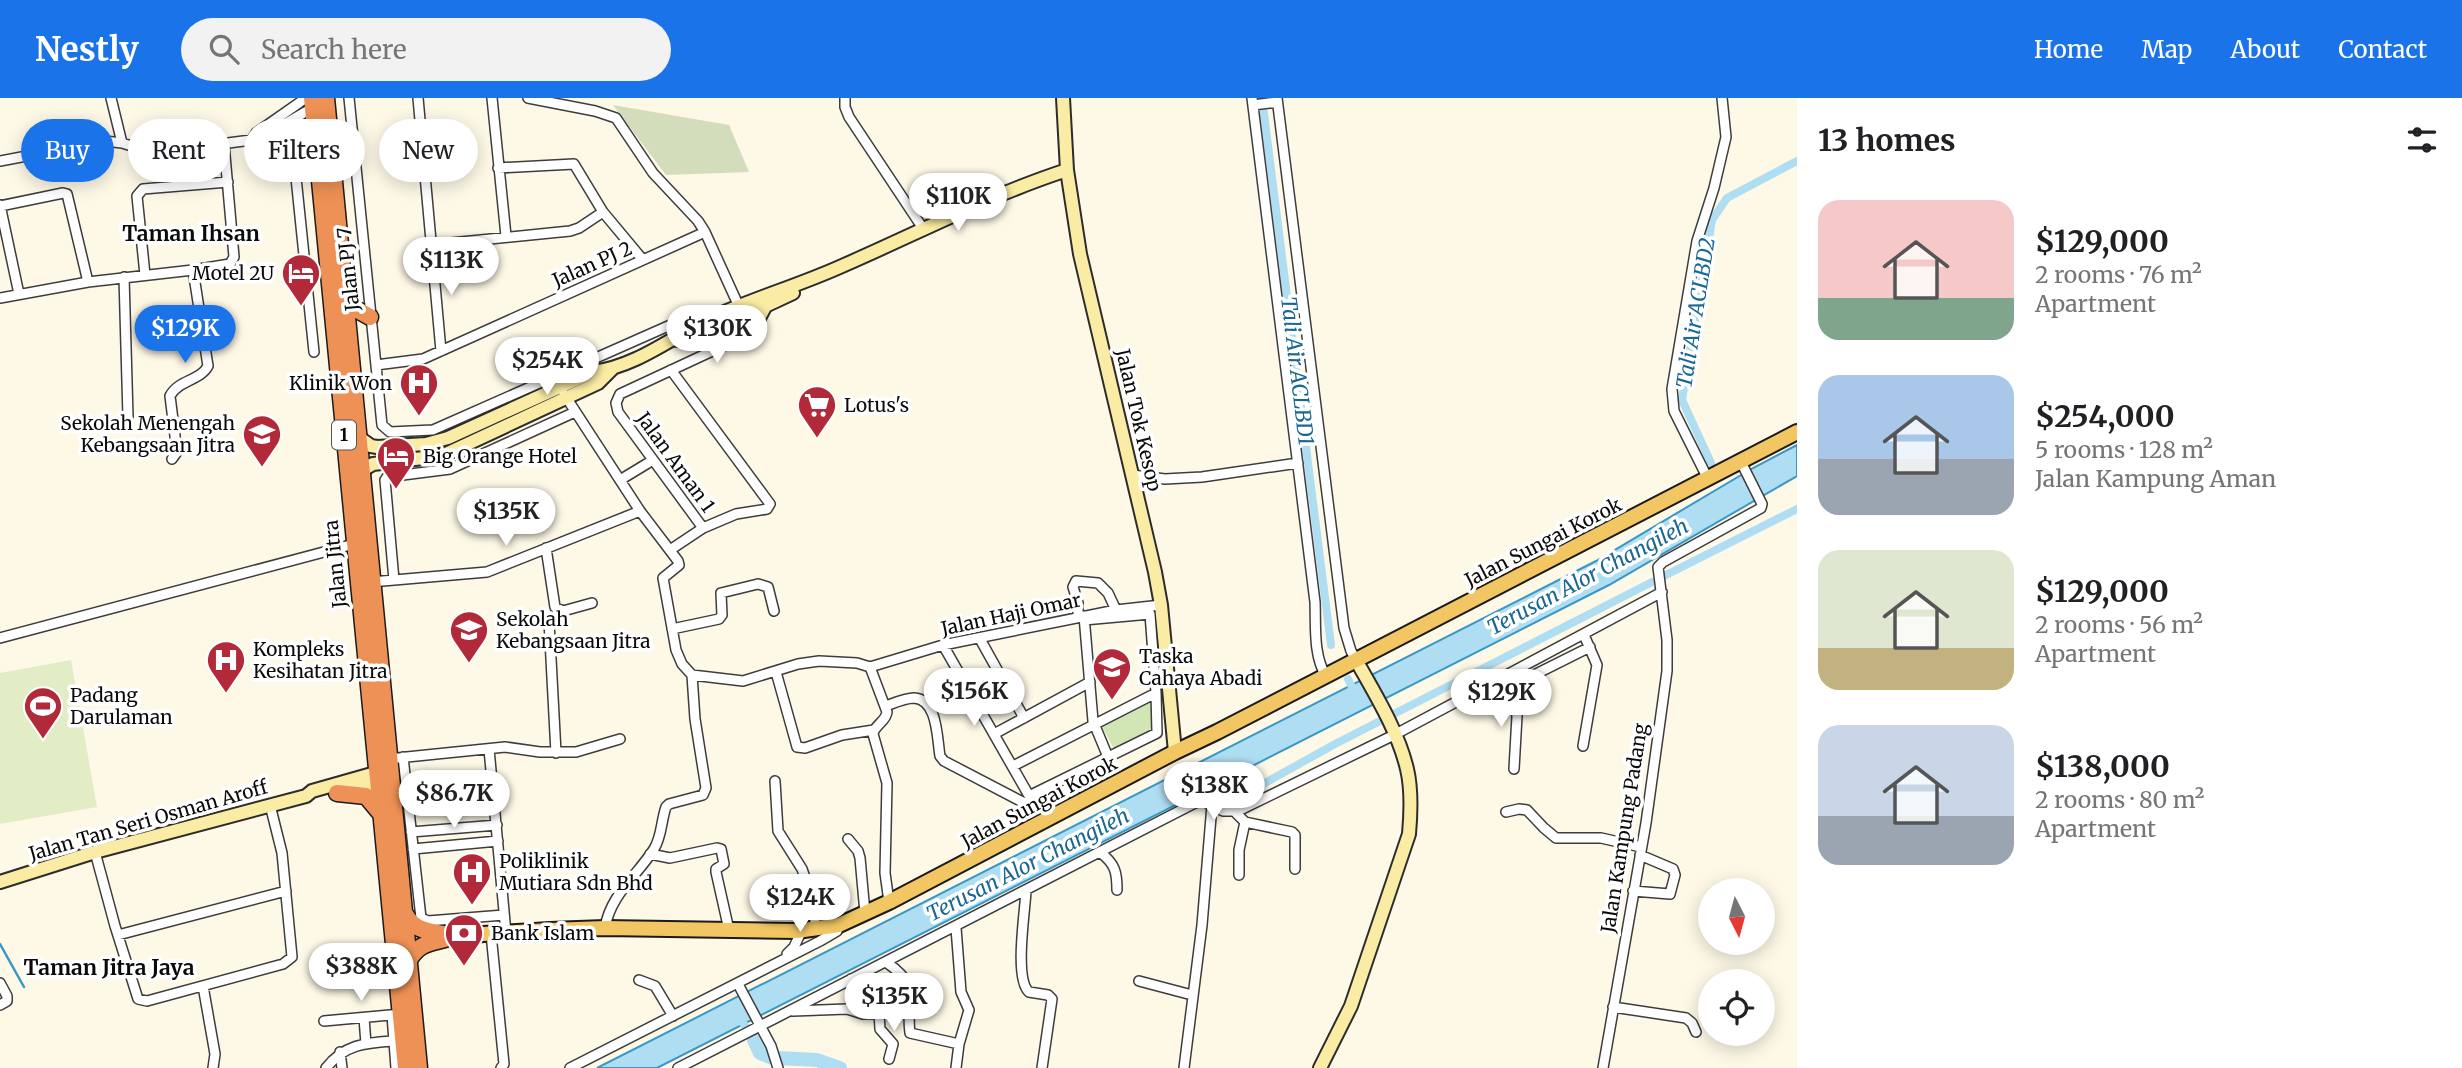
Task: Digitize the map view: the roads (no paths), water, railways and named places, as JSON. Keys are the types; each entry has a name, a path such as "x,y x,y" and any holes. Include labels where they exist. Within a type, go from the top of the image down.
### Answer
{"highway":[{"name":"Jalan Jitra","path":"318,119 319,100"},
{"name":"Jalan Jitra","path":"319,100 345,303 371,582 387,769 381,814 401,941 409,960 419,1068"},
{"name":"Jalan Jitra","path":"319,182 354,544 405,914 396,1015 398,1040 406,1068"},
{"path":"345,303 370,317"},
{"path":"337,793 366,796 381,814"},
{"path":"405,914 417,928 444,937"},
{"path":"409,960 422,945 444,937"}],"main road":[{"name":"Jalan Sungai Korok","path":"401,941 605,928 809,929 839,925 889,902 1040,815 1175,752 1326,676 1358,664 1708,479 1743,467 1797,432"}],"street":[{"path":"111,98 122,143"},
{"name":"Jalan PJ 7","path":"349,98 383,428 390,432 425,432 441,427 693,315"},
{"path":"418,98 441,351"},
{"path":"492,98 506,236"},
{"path":"528,98 616,118 653,173 705,232 751,333"},
{"name":"Jalan Tok Kesop","path":"1063,98 1067,170 1080,254 1152,555 1161,605 1175,752"},
{"path":"1708,479 1678,420 1672,398 1697,242 1726,137 1721,98"},
{"path":"288,119 319,100"},
{"path":"843,100 849,117 924,230"},
{"path":"1265,102 1298,463 1315,602 1318,657 1326,676"},
{"path":"1265,102 1344,628 1351,651 1402,753 1410,782 1409,834 1351,1006 1320,1068"},
{"path":"0,161 105,141 128,145"},
{"path":"498,168 575,164 603,212 643,260"},
{"path":"358,436 371,446 377,447 436,442 563,392 598,383 612,369 674,341 692,328 741,311 1035,181 1067,170"},
{"path":"0,298 88,282 226,266 233,260 228,182 139,192 137,195 145,275"},
{"path":"296,182 314,352"},
{"path":"19,294 0,206 63,193 67,194 88,282"},
{"path":"431,245 570,231 603,212"},
{"name":"Jalan PJ 2","path":"376,365 417,361 705,232"},
{"path":"674,341 697,338 741,311 765,307 838,268"},
{"path":"172,459 177,452 170,396 176,387 201,374 208,366 193,271"},
{"path":"124,277 128,417"},
{"path":"703,528 736,514 769,508 771,504 671,370 751,333 765,307"},
{"path":"716,328 734,328 751,333"},
{"name":"Jalan Aman 1","path":"670,550 703,528 618,412 616,403 620,394 671,370"},
{"path":"563,392 640,511 679,565 663,578 671,629 682,664 692,676 695,719 706,791 666,807 660,836 650,854 612,904 605,928"},
{"path":"361,477 366,468 373,464 448,453 563,392"},
{"path":"394,580 385,481 387,477 450,469 575,412"},
{"path":"620,481 653,460"},
{"path":"1132,475 1165,479 1202,477 1298,463"},
{"name":"Jalan Kampung Padang","path":"1603,1068 1641,851 1667,671 1662,593 1658,576 1660,564 1759,510 1762,506 1760,500 1743,467"},
{"path":"371,582 487,572 640,511"},
{"path":"0,638 354,544"},
{"path":"546,548 555,607 563,611 592,603"},
{"path":"1108,757 1094,726 1082,618 1073,587 1076,581 1098,583 1108,593 1116,610"},
{"path":"671,629 719,619 722,615 721,593 758,584 768,587 774,611"},
{"path":"678,1068 757,1025 956,928 1199,801 1223,811 1235,812 1662,593"},
{"name":"Jalan Haji Omar","path":"870,667 943,645 1116,610 1161,605"},
{"path":"1029,796 1157,733 1150,614 1082,618"},
{"path":"549,621 556,753"},
{"path":"1583,746 1597,665 1584,635"},
{"path":"980,639 1024,718"},
{"path":"943,645 1040,815"},
{"path":"1492,696 1590,647"},
{"path":"692,676 743,681 797,664 819,661 841,661 870,667 886,706 886,717 873,734 887,783 885,873 889,902"},
{"path":"776,672 797,747 805,748 842,735 874,730"},
{"path":"995,734 1090,682"},
{"path":"1511,686 1517,716 1514,769"},
{"path":"1013,766 1156,693"},
{"path":"886,706 911,698 922,701 932,711 940,756 944,761 1040,815"},
{"path":"504,915 423,920 419,914 411,832 387,769 489,749 515,747 529,751 576,752 620,739"},
{"path":"489,749 506,933"},
{"name":"Jalan Tan Seri Osman Aroff","path":"0,882 95,852 306,796 337,793 387,769"},
{"name":"Jalan Tan Seri Osman Aroff","path":"306,796 312,791 387,769"},
{"path":"775,781 778,831 807,882 809,929 781,960"},
{"path":"1184,1068 1202,925 1212,805"},
{"path":"95,852 138,999 142,1001 203,986 289,961 292,951 286,891 278,833 270,806"},
{"path":"1506,812 1527,810 1556,838 1601,838 1641,851 1673,869 1675,874 1670,894 1633,891"},
{"path":"1235,812 1245,822 1292,832 1295,835 1295,869"},
{"path":"1239,875 1245,822"},
{"path":"411,832 497,825"},
{"path":"848,839 860,858 865,913"},
{"path":"412,849 498,841"},
{"path":"650,854 670,858 721,849 724,864 716,869 716,872 729,930"},
{"path":"1101,853 1113,863 1117,873 1117,890"},
{"path":"118,935 286,891"},
{"path":"1026,891 1023,983 1029,992 1050,996 1052,999 1042,1068"},
{"path":"570,1068 673,1016 739,987 781,960 833,934 839,925"},
{"path":"956,928 961,992 968,1010 956,1068"},
{"path":"487,934 503,1064 501,1068"},
{"path":"887,962 902,973 910,988 910,1033 960,1044"},
{"path":"851,979 877,998 880,1029 893,1043 889,1059"},
{"path":"639,980 655,986 673,1016"},
{"path":"1139,981 1192,995"},
{"path":"0,983 7,1001 0,1005"},
{"path":"203,986 215,1054 213,1068"},
{"path":"739,987 757,1025 771,1046 778,1068"},
{"path":"1613,1007 1686,1018 1696,1032"},
{"path":"788,1011 846,1009 863,1014 879,1013"},
{"path":"324,1021 396,1015"},
{"path":"364,1018 366,1044"},
{"path":"326,1068 340,1052 366,1044 398,1040 396,1068"},
{"path":"340,1052 342,1068"}],"water":[{"name":"Terusan Alor Changileh","path":"1797,445 1797,476 1609,585 657,1068 597,1068 1596,561"}],"waterway":[{"name":"Tali Air ACLBD1","path":"1262,98 1331,645"},
{"name":"Tali Air ACLBD2","path":"1711,463 1682,400 1712,220 1727,198 1797,161"},
{"path":"1666,575 1797,509"},
{"path":"1229,796 1236,799 1335,744 1652,582"},
{"name":"Tali Air ACLBD1","path":"1348,679 1356,695"},
{"path":"0,944 24,987"},
{"path":"738,1015 754,1040"},
{"path":"754,1040 760,1053 770,1057"},
{"path":"778,1058 817,1060 840,1068"}],"place":[{"name":"Motel 2U","path":"301,307"},
{"name":"Klinik Won","path":"419,417"},
{"name":"Lotus's","path":"817,439"},
{"name":"Sekolah Menengah Kebangsaan Jitra","path":"262,468"},
{"name":"Big Orange Hotel","path":"396,490"},
{"name":"Sekolah Kebangsaan Jitra","path":"469,664"},
{"name":"Kompleks Kesihatan Jitra","path":"226,694"},
{"name":"Taska Cahaya Abadi","path":"1112,701"},
{"name":"Padang Darulaman","path":"43,740"},
{"name":"Poliklinik Mutiara Sdn Bhd","path":"472,906"},
{"name":"Bank Islam","path":"464,967"}],"district":[{"name":"Taman Ihsan","path":"191,234"},
{"name":"Taman Jitra Jaya","path":"109,968"}]}
